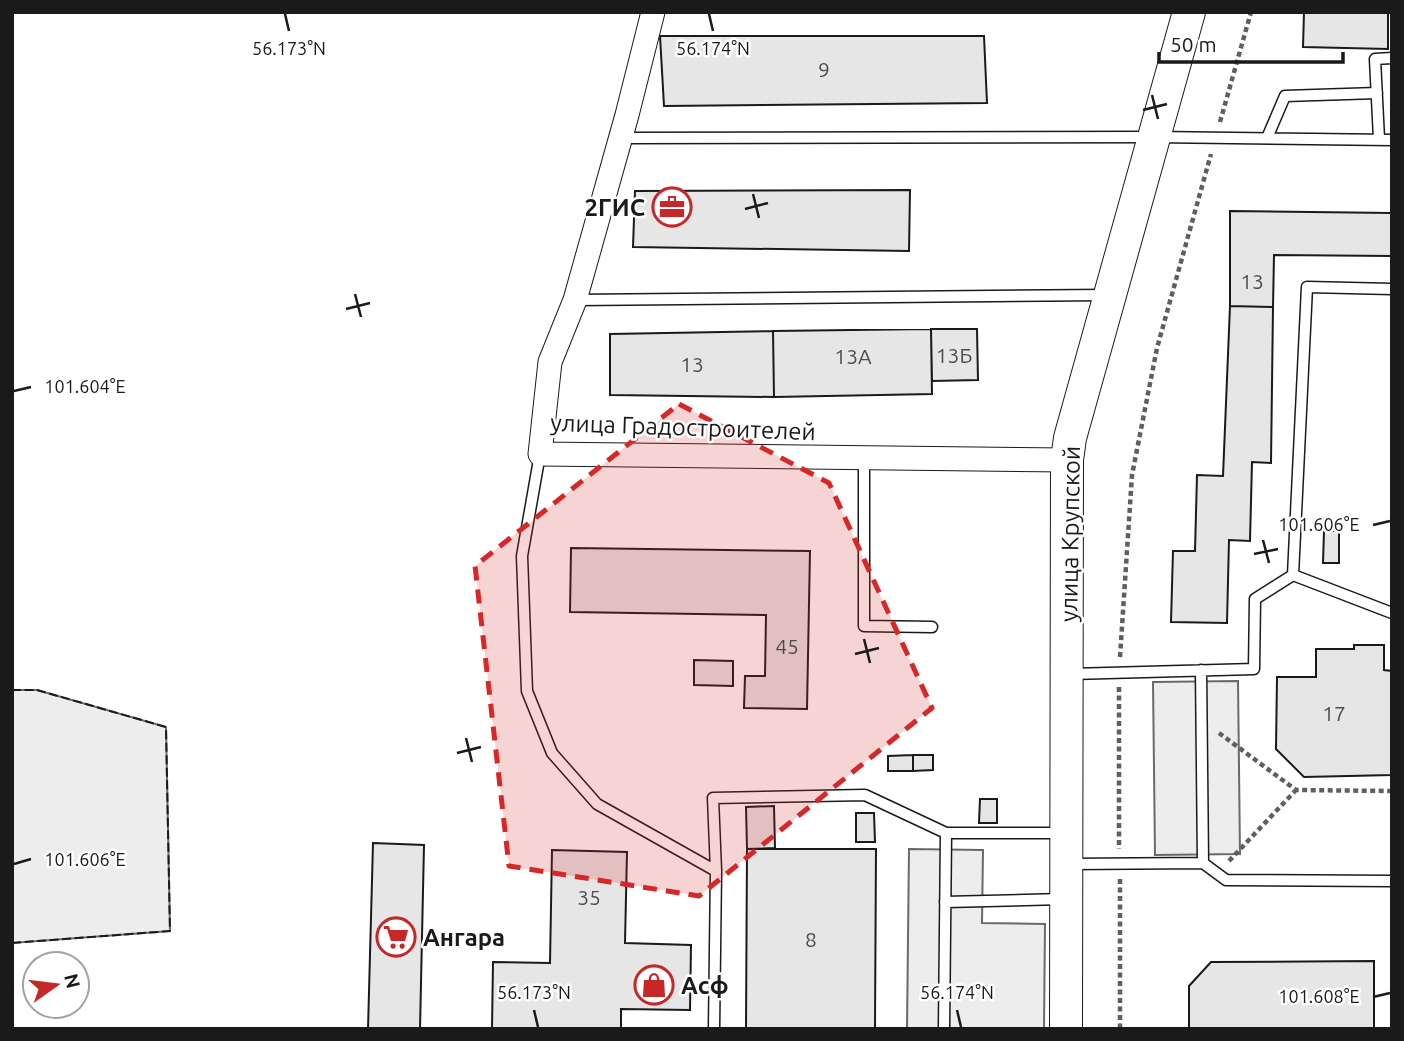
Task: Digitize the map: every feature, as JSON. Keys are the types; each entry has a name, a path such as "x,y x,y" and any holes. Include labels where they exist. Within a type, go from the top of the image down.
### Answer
{"main road":[{"name":"улица Крупской","path":"1066,1029 1070,438 1189,12"}],"street":[{"name":"улица Градостроителей","path":"653,12 575,300 550,362 540,454 1068,460"}],"lane":[{"path":"1380,139 1375,59 1392,58"},
{"path":"1267,138 1285,96 1377,93"},
{"path":"621,138 1154,137 1392,140"},
{"path":"1293,575 1307,287 1392,289"},
{"path":"575,300 1110,295"},
{"path":"540,454 522,556 527,691 552,753 597,804 716,872"},
{"path":"864,458 864,626 932,628"},
{"path":"1068,674 1254,669 1255,599 1293,575"},
{"path":"1293,575 1392,613"},
{"path":"1201,670 1203,863"},
{"path":"714,1029 716,872 713,798 865,794 946,833 1066,833"},
{"path":"944,1029 946,833"},
{"path":"1066,864 1203,863 1226,880 1392,881"},
{"path":"945,902 1066,899"}],"path":[{"path":"1120,1029 1119,672 1132,475 1157,348 1251,12"},
{"path":"1202,719 1296,790 1392,791"},
{"path":"1217,874 1296,790"}],"highlighted area":[{"path":"679,404 829,483 932,708 699,896 509,866 475,566"}],"shaded area":[{"path":"1238,681 1240,854 1155,855 1153,682"},
{"path":"12,690 37,690 166,727 170,931 12,943"},
{"path":"909,849 983,850 982,923 1045,924 1044,1029 907,1029"}],"building":[{"path":"1304,12 1388,12 1388,49 1303,47"},
{"path":"660,36 984,36 987,103 664,106"},
{"path":"910,190 909,251 633,247 635,191"},
{"path":"1230,211 1392,213 1392,256 1274,255 1273,307 1230,306"},
{"path":"1230,306 1273,307 1271,463 1252,462 1250,541 1229,540 1227,623 1171,622 1173,551 1195,551 1197,475 1223,476"},
{"path":"931,329 932,394 774,397 773,331"},
{"path":"931,329 977,329 978,380 932,381"},
{"path":"773,331 774,397 610,395 610,334"},
{"path":"1324,531 1339,531 1339,563 1323,563"},
{"path":"571,548 810,551 807,709 744,708 745,676 765,676 766,615 570,612"},
{"path":"1354,645 1384,645 1384,670 1392,671 1392,775 1304,777 1276,749 1277,677 1316,677 1316,649 1354,649"},
{"path":"694,660 733,661 733,686 694,685"},
{"path":"913,755 933,755 933,770 913,771"},
{"path":"913,755 913,771 888,771 888,756"},
{"path":"980,799 997,799 997,823 979,823"},
{"path":"774,806 775,848 747,849 746,807"},
{"path":"856,813 874,813 875,842 856,842"},
{"name":"Ангара","path":"373,843 424,845 420,1029 368,1029"},
{"path":"747,849 876,849 875,1029 746,1029"},
{"path":"552,850 627,852 625,943 691,945 690,1010 621,1009 621,1029 492,1029 493,962 550,963"},
{"path":"1374,961 1374,1029 1189,1029 1189,986 1211,962"}],"fence":[{"path":"12,690 37,690 166,727 170,931 12,943"}],"place":[{"name":"2ГИС","path":"672,207"},
{"name":"Ангара","path":"396,937"},
{"name":"Асф","path":"654,985"}]}
